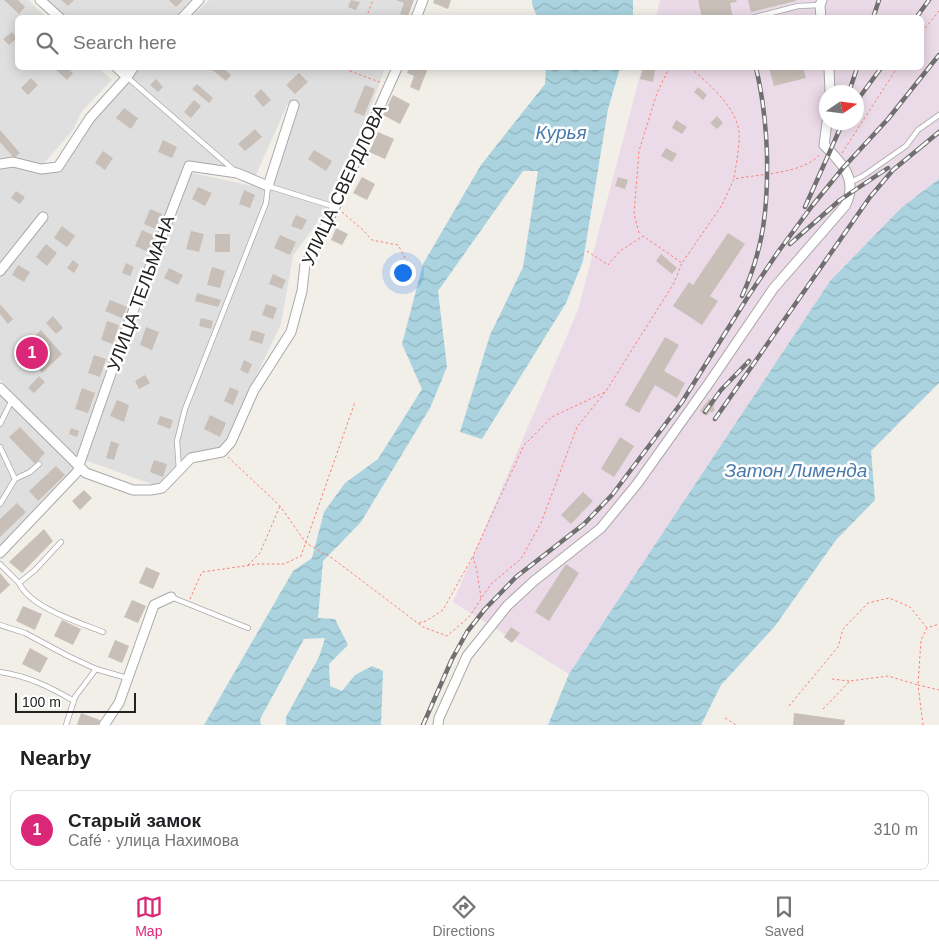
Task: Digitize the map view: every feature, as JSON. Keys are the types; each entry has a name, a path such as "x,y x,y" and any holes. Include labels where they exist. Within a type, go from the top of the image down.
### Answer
{"street":[{"path":"40,0 57,15"},
{"path":"185,15 199,0"},
{"path":"417,15 423,0"},
{"path":"119,70 127,77"},
{"path":"0,164 13,162 41,169 58,167 90,118 132,70"},
{"name":"УЛИЦА СВЕРДЛОВА","path":"222,452 231,442 254,390 291,332 302,291 305,264 313,253 335,207 396,70"},
{"path":"829,70 830,85"},
{"path":"268,186 294,105"},
{"path":"438,725 439,718 468,656 508,606 534,581 601,528 637,484 709,383 773,288 845,206 851,182 838,160 824,145 826,130"},
{"name":"УЛИЦА ТЕЛЬМАНА","path":"0,553 78,471 129,322 189,166 237,173 268,186"},
{"path":"0,271 43,217"},
{"path":"0,388 86,473 133,490 162,488 191,458 222,452"},
{"path":"104,725 119,703 154,605 171,598"}],"lane":[{"path":"764,15 798,6 821,3"},
{"path":"127,77 237,173"},
{"path":"851,182 906,146 918,130 939,115"},
{"path":"179,470 177,441 185,409 266,203 268,186 335,207"},
{"path":"0,424 12,400"},
{"path":"0,447 15,479"},
{"path":"0,504 15,479 30,472 39,464"},
{"path":"19,583 35,570 61,542"},
{"path":"0,564 19,583 23,591 44,606 103,632"},
{"path":"171,598 248,628"},
{"path":"0,625 25,633 96,669 128,678"},
{"path":"66,725 75,697 96,669"},
{"path":"0,672 17,674 44,684 74,701"}],"path":[{"path":"367,15 373,0"},
{"path":"924,30 939,11"},
{"path":"347,70 390,85"},
{"path":"639,233 634,214 639,152 657,93 668,70"},
{"path":"222,452 280,506 306,543 332,558 423,627 447,636 469,617 491,584 521,559 541,523 577,427 606,392 674,283 682,263 722,205 734,179 739,131 730,108 716,91 693,70"},
{"path":"838,160 896,70"},
{"path":"734,179 804,166 818,157 824,145"},
{"path":"335,207 372,240 398,246 412,270"},
{"path":"587,251 608,264 620,251 643,236 682,263"},
{"path":"418,623 426,621 443,610 473,556 524,446 552,417 606,392"},
{"path":"188,604 202,572 258,564 284,564 302,556 355,402"},
{"path":"247,566 260,553 280,506"},
{"path":"473,556 481,599"},
{"path":"789,706 838,647 843,629 868,603 889,598 910,607 927,628"},
{"path":"923,725 918,685 921,640 927,628 939,624"},
{"path":"832,679 850,681 888,676 939,690"},
{"path":"823,708 850,681"},
{"path":"725,718 736,725"}],"shaded area":[{"path":"0,0 28,0 44,15 15,15 15,70 101,70 112,80 82,111 73,130 43,164 49,173 83,137 91,117 139,70 384,70 357,145 332,202 293,256 281,324 221,449 182,463 171,478 154,485 85,460 192,173 262,188 298,101 288,103 255,177 184,163 78,458 0,380"},
{"path":"44,0 191,0 177,15 60,15"},
{"path":"209,0 410,0 405,15 194,15"},
{"path":"660,0 939,0 939,179 901,208 830,281 569,674 453,602 578,310 641,70 924,70 924,15 656,15"},
{"path":"0,393 78,471 0,551"}],"water":[{"path":"532,0 633,0 633,15 536,15"},
{"name":"Курья","path":"546,70 619,70 608,109 583,261 566,303 482,439 460,432 490,335 523,267 538,171 523,171 438,291 447,367 430,408 361,522 323,561 318,618 335,619 348,645 329,664 330,686 342,691 355,675 372,666 383,671 381,725 286,725 286,717 319,657 325,638 304,639 260,719 261,725 204,725 293,571 312,558 324,512 345,483 378,459 422,389 402,344 423,264 481,165 545,84"},
{"name":"Затон Лименда","path":"939,179 939,383 871,451 875,500 836,540 775,626 721,685 701,725 548,725 569,674 830,281 901,208"}],"building":[{"path":"4,0 18,0 25,7 19,14"},
{"path":"61,0 74,0 68,6"},
{"path":"169,0 183,0 176,7"},
{"path":"351,0 360,2 356,10 348,7"},
{"path":"396,0 414,0 408,15 400,14 404,3"},
{"path":"434,0 451,0 448,9 433,3"},
{"path":"698,0 736,0 737,2 730,3 732,15 701,15"},
{"path":"748,0 796,0 796,1 751,12"},
{"path":"12,32 15,36 15,40 9,45 3,39"},
{"path":"56,70 69,70 73,73 67,80"},
{"path":"212,70 225,70 231,75 226,81"},
{"path":"408,70 427,70 419,91 410,87 414,76 407,73"},
{"path":"642,70 655,70 653,82 640,79"},
{"path":"770,70 804,70 806,78 774,86"},
{"path":"299,73 308,82 295,94 286,85"},
{"path":"31,78 38,85 28,95 21,88"},
{"path":"156,79 163,87 158,92 150,85"},
{"path":"197,84 213,98 209,103 192,89"},
{"path":"365,85 375,89 364,116 354,112"},
{"path":"698,87 707,95 703,100 694,92"},
{"path":"261,89 271,100 263,107 254,96"},
{"path":"393,95 410,104 400,124 383,115"},
{"path":"194,100 201,106 191,118 184,112"},
{"path":"124,108 138,118 131,129 116,118"},
{"path":"717,116 723,123 717,129 710,123"},
{"path":"676,120 687,127 682,134 672,128"},
{"path":"255,129 262,137 245,151 238,144"},
{"path":"0,130 20,153 14,158 0,142"},
{"path":"378,132 394,139 385,159 369,152"},
{"path":"163,140 177,147 172,158 158,152"},
{"path":"666,148 677,154 672,162 661,156"},
{"path":"314,150 332,161 326,171 308,159"},
{"path":"103,151 113,158 105,170 95,163"},
{"path":"362,177 375,184 367,200 353,193"},
{"path":"618,177 628,180 625,189 615,186"},
{"path":"198,187 212,193 205,206 192,199"},
{"path":"244,190 255,195 250,208 239,204"},
{"path":"16,191 25,197 20,204 11,198"},
{"path":"150,209 162,214 155,229 144,224"},
{"path":"296,215 307,220 302,230 291,226"},
{"path":"62,226 75,236 67,247 54,238"},
{"path":"336,228 348,234 342,245 331,240"},
{"path":"142,230 155,236 148,252 135,246"},
{"path":"191,231 204,234 199,252 186,249"},
{"path":"728,233 745,244 710,296 718,301 702,325 673,306 689,282 693,285"},
{"path":"215,234 230,234 230,252 215,252"},
{"path":"280,235 296,242 290,255 274,248"},
{"path":"46,244 57,253 47,266 36,257"},
{"path":"661,254 677,268 672,274 656,261"},
{"path":"73,260 79,265 74,273 67,268"},
{"path":"126,263 134,267 130,276 122,273"},
{"path":"18,265 30,272 24,282 12,275"},
{"path":"212,267 225,271 220,288 207,285"},
{"path":"169,268 183,275 178,285 164,278"},
{"path":"273,274 286,280 282,289 269,284"},
{"path":"197,293 221,300 218,307 195,301"},
{"path":"110,300 127,307 122,318 105,311"},
{"path":"0,304 13,319 8,324 0,314"},
{"path":"266,304 277,308 273,319 262,315"},
{"path":"53,316 63,328 56,334 46,323"},
{"path":"201,318 213,321 211,329 199,326"},
{"path":"107,321 119,325 113,344 101,340"},
{"path":"146,327 159,332 152,350 140,345"},
{"path":"41,330 62,354 42,373 20,350"},
{"path":"252,330 265,334 262,344 249,340"},
{"path":"665,337 679,345 664,371 685,383 677,398 655,385 639,413 625,405"},
{"path":"94,355 106,359 100,377 88,373"},
{"path":"244,360 252,364 248,374 240,370"},
{"path":"145,375 150,383 139,389 135,381"},
{"path":"39,376 45,382 34,393 28,388"},
{"path":"230,387 239,391 233,405 224,401"},
{"path":"82,388 95,393 88,413 75,409"},
{"path":"709,399 715,404 713,408 715,409 712,413 710,411 707,416 700,411"},
{"path":"117,400 129,405 124,422 110,416"},
{"path":"210,415 226,423 220,437 204,429"},
{"path":"160,416 173,420 170,429 157,424"},
{"path":"20,427 45,453 35,464 9,437"},
{"path":"71,428 79,431 77,437 69,434"},
{"path":"620,437 634,446 614,477 601,469"},
{"path":"111,441 119,444 114,460 106,458"},
{"path":"154,460 167,464 163,477 150,472"},
{"path":"56,466 65,475 38,501 29,491"},
{"path":"84,490 92,498 80,510 72,501"},
{"path":"583,492 593,501 571,524 561,515"},
{"path":"17,503 26,512 0,537 0,519"},
{"path":"44,529 53,541 22,573 9,562"},
{"path":"566,564 579,573 549,621 535,612"},
{"path":"146,567 160,573 153,589 139,583"},
{"path":"0,573 10,585 0,594"},
{"path":"132,600 146,606 138,623 124,617"},
{"path":"23,606 42,614 35,630 16,621"},
{"path":"62,620 81,629 73,645 54,636"},
{"path":"511,627 520,633 512,643 504,637"},
{"path":"115,640 129,646 122,663 108,657"},
{"path":"30,648 48,658 40,673 22,664"},
{"path":"81,713 100,720 98,725 77,725"},
{"path":"794,713 845,720 844,725 793,725"}],"railway":[{"path":"874,15 879,0"},
{"path":"918,15 929,0"},
{"path":"423,725 452,659 467,632 485,609 516,577 584,524 612,495 682,402 749,295 812,206 843,168 888,119 939,55"},
{"path":"742,296 760,244 767,192 765,121 756,70"},
{"path":"851,85 856,70"},
{"path":"864,91 880,70"},
{"path":"805,207 839,130"},
{"path":"922,146 939,132"},
{"path":"715,419 870,197 893,170 927,142"},
{"path":"790,244 840,200 888,168"},
{"path":"705,412 721,390 749,361"}],"place":[{"name":"Cтарый замок","path":"32,353"}]}
